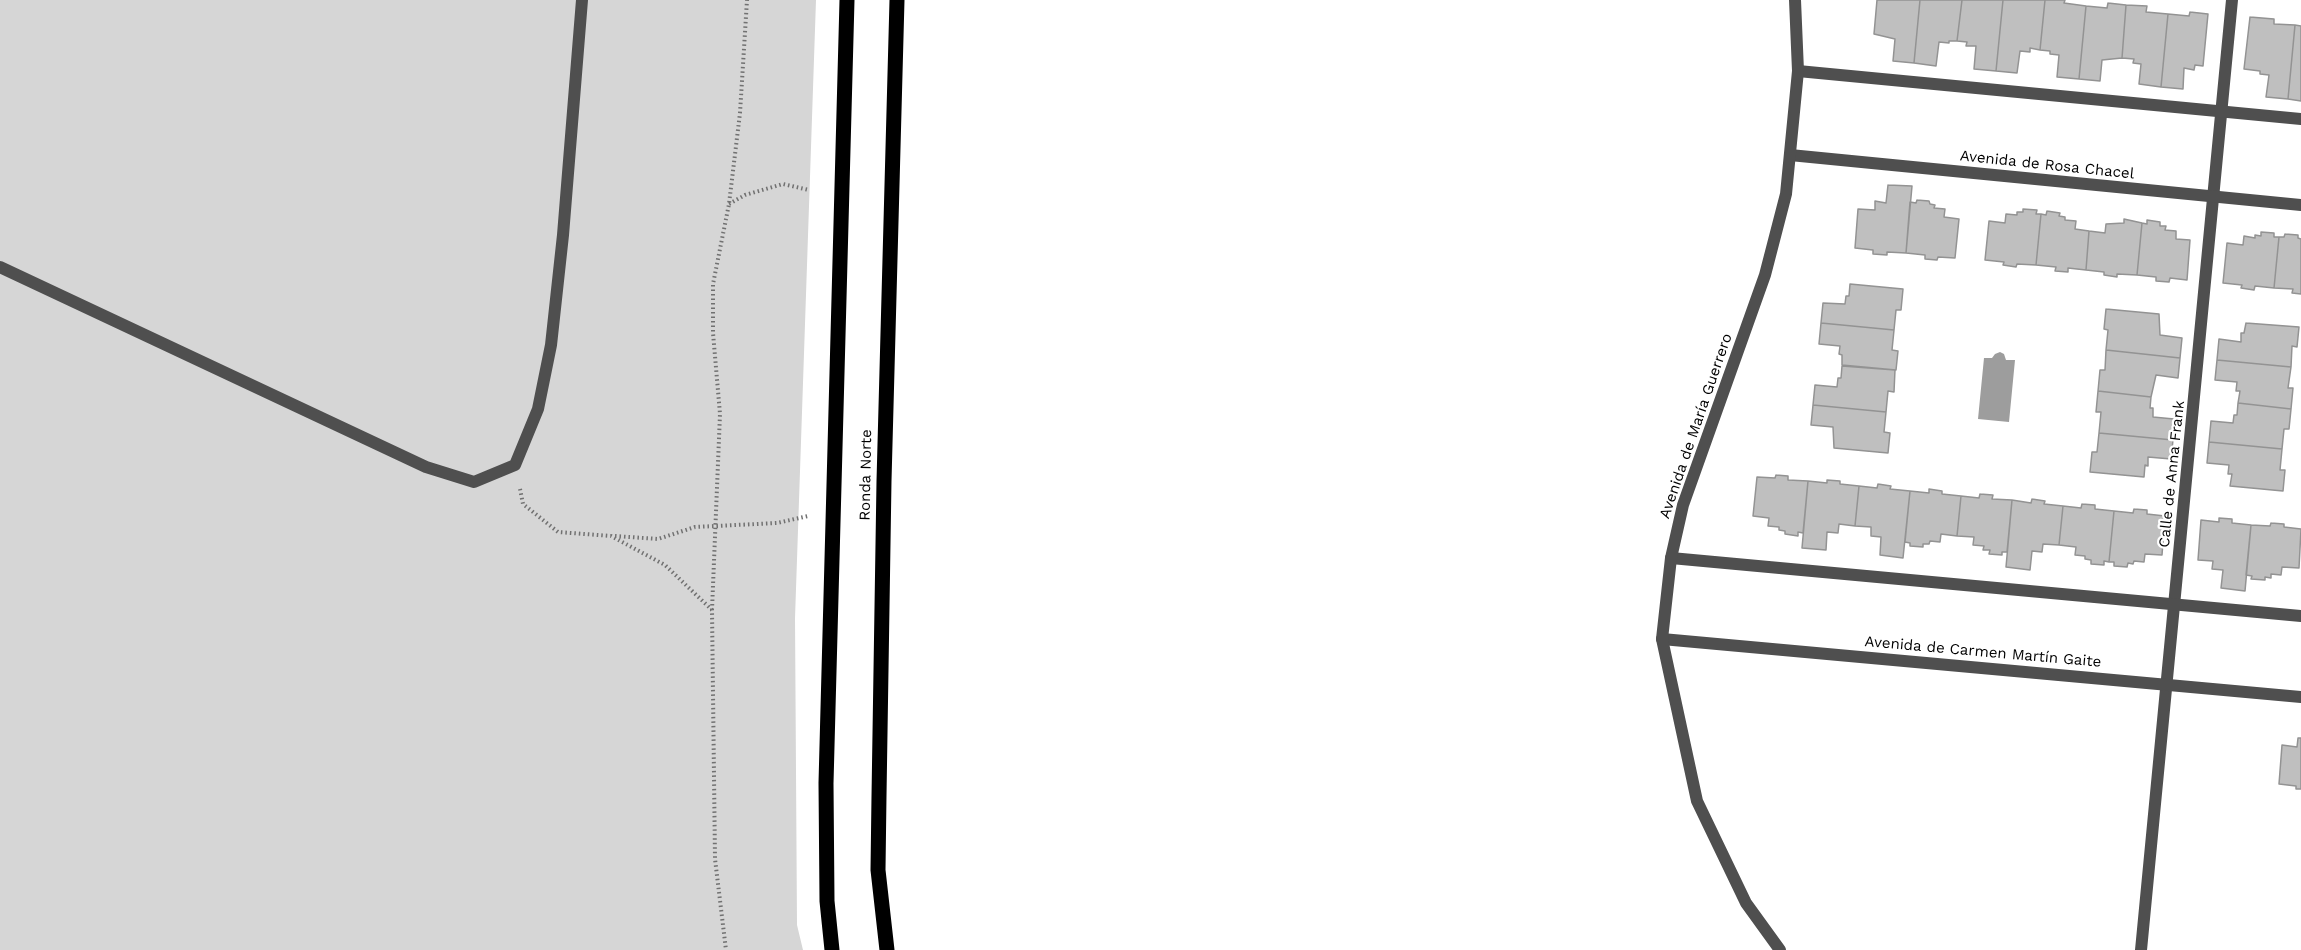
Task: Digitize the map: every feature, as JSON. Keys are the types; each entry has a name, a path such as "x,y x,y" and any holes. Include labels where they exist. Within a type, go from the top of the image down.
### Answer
{"main road":[{"name":"Ronda Norte","path":"832,950 827,901 826,783 847,0"},
{"name":"Ronda Norte","path":"887,950 878,870 878,849 884,481 897,0"}],"street":[{"path":"0,267 426,467 474,482 515,465 538,409 551,345 563,236 582,0"},
{"name":"Avenida de María Guerrero","path":"1780,950 1746,903 1697,801 1662,639 1671,558 1683,505 1765,274 1786,194 1798,71 1795,0"},
{"name":"Calle de Anna Frank","path":"2141,950 2232,0"},
{"path":"1798,71 2301,119"},
{"name":"Avenida de Rosa Chacel","path":"1790,155 2301,205"},
{"path":"1671,558 2301,616"},
{"name":"Avenida de Carmen Martín Gaite","path":"1662,639 2301,698"}],"path":[{"path":"726,950 715,859 712,610 720,414 713,333 713,284 729,204 740,112 747,0"},
{"path":"729,204 745,195 783,184 809,190"},
{"path":"515,465 523,504 558,532 658,539 695,527 777,523 809,516"},
{"path":"611,536 665,565 712,610"}],"shaded area":[{"path":"0,0 816,0 795,618 797,925 803,950 0,950"},
{"path":"2000,352 2004,354 2006,360 2015,360 2009,422 1978,419 1984,358 1992,358"}],"building":[{"path":"1877,0 1920,0 1914,63 1893,61 1895,39 1874,34"},
{"path":"1920,0 1962,0 1957,41 1939,42 1936,66 1914,63"},
{"path":"1962,0 2003,0 1996,71 1974,69 1976,46 1966,46 1967,42 1957,41"},
{"path":"2003,0 2045,0 2040,50 2030,48 2030,52 2020,51 2017,73 1996,71"},
{"path":"2045,0 2065,0 2064,3 2086,6 2079,79 2057,77 2059,55 2040,50"},
{"path":"2108,3 2126,5 2122,58 2102,60 2100,81 2079,79 2086,6 2107,8"},
{"path":"2126,5 2147,6 2146,12 2168,14 2161,87 2139,84 2141,64 2133,63 2134,59 2122,58"},
{"path":"2190,12 2208,14 2203,66 2195,65 2194,70 2184,68 2183,89 2161,87 2168,14 2189,16"},
{"path":"2250,17 2274,19 2274,24 2295,25 2288,99 2266,97 2269,75 2244,69"},
{"path":"2295,25 2301,26 2301,101 2288,99"},
{"path":"1888,185 1912,186 1906,253 1873,254 1873,250 1855,248 1858,209 1875,210 1875,201 1886,203"},
{"path":"1917,200 1929,201 1930,204 1935,205 1934,208 1945,209 1944,217 1959,219 1955,258 1925,259 1925,255 1906,253 1910,202 1916,203"},
{"path":"2023,209 2037,210 2036,214 2041,214 2036,265 2017,264 2016,267 2003,265 2004,262 1985,260 1989,221 2005,223 2006,214 2017,215 2017,212 2023,212"},
{"path":"2047,211 2060,213 2059,216 2065,217 2065,220 2076,221 2075,229 2089,231 2086,270 2068,268 2068,272 2055,271 2056,267 2036,265 2041,214 2046,215"},
{"path":"2124,219 2142,223 2137,275 2117,274 2117,277 2104,275 2104,272 2086,270 2089,231 2105,233 2106,224 2124,223"},
{"path":"2147,220 2160,222 2160,226 2166,226 2165,230 2176,231 2176,239 2190,240 2187,280 2170,278 2169,282 2156,281 2156,277 2137,275 2142,223 2147,224"},
{"path":"2261,232 2274,233 2274,237 2279,237 2274,288 2255,286 2254,290 2241,288 2242,285 2223,283 2227,243 2243,245 2244,236 2255,238 2255,235 2261,236"},
{"path":"2285,234 2298,235 2301,239 2301,294 2292,293 2293,289 2274,288 2279,237 2284,237"},
{"path":"1850,284 1903,289 1901,310 1896,310 1894,330 1821,323 1823,303 1845,304 1846,296 1849,296"},
{"path":"2106,309 2159,314 2160,335 2182,338 2180,358 2106,350 2108,330 2104,329"},
{"path":"1821,323 1894,330 1892,350 1898,351 1896,370 1842,365 1842,355 1839,354 1840,346 1819,344"},
{"path":"2246,323 2299,327 2297,347 2292,346 2291,367 2217,360 2219,339 2241,342 2241,333 2244,333"},
{"path":"2106,350 2180,358 2178,378 2156,375 2151,397 2098,391 2100,370 2105,370"},
{"path":"2217,360 2291,367 2288,388 2293,388 2291,409 2238,403 2240,391 2236,391 2237,382 2215,380"},
{"path":"1842,366 1895,370 1894,392 1888,391 1886,412 1813,405 1815,385 1837,387 1838,378 1841,378"},
{"path":"2098,391 2151,397 2150,408 2153,408 2153,417 2174,419 2173,440 2099,433 2101,412 2096,412"},
{"path":"2238,403 2291,409 2289,429 2284,429 2282,449 2209,442 2211,421 2233,423 2234,415 2237,415"},
{"path":"1813,405 1886,412 1884,432 1890,433 1888,453 1834,448 1833,427 1811,425"},
{"path":"2099,433 2173,440 2171,459 2148,457 2144,477 2090,472 2092,452 2097,452"},
{"path":"2209,442 2282,449 2280,470 2285,470 2283,491 2230,486 2232,474 2228,474 2229,465 2207,463"},
{"path":"1776,475 1788,476 1788,480 1808,481 1803,533 1798,532 1798,536 1785,534 1785,531 1779,530 1779,527 1768,526 1769,518 1753,516 1757,477 1775,478"},
{"path":"1827,480 1859,486 1855,526 1839,524 1838,533 1827,532 1826,550 1802,548 1808,481 1827,483"},
{"path":"1878,484 1891,486 1890,489 1910,491 1903,558 1880,555 1881,537 1871,536 1871,527 1855,526 1859,486 1877,488"},
{"path":"1929,489 1942,491 1942,494 1961,496 1957,536 1941,534 1940,542 1930,541 1929,544 1923,544 1923,547 1910,546 1910,543 1905,542 1910,491 1929,493"},
{"path":"1980,494 1993,495 1992,499 2012,500 2007,552 2002,552 2002,555 1989,554 1990,550 1983,550 1984,546 1973,545 1974,537 1957,536 1961,496 1979,498"},
{"path":"2032,499 2045,501 2044,504 2063,506 2059,545 2043,544 2042,552 2032,551 2030,570 2006,567 2012,500 2031,503"},
{"path":"2082,504 2095,505 2095,509 2114,511 2109,562 2104,561 2104,565 2091,564 2091,560 2085,559 2085,556 2075,555 2076,547 2059,545 2063,506 2081,508"},
{"path":"2134,509 2147,510 2147,514 2165,516 2162,555 2145,554 2144,562 2134,561 2133,564 2128,563 2127,567 2114,566 2114,562 2109,562 2114,511 2133,513"},
{"path":"2219,518 2232,519 2232,523 2251,525 2245,591 2221,588 2223,570 2212,569 2213,561 2198,560 2201,520 2219,522"},
{"path":"2271,523 2301,529 2299,568 2282,567 2281,575 2271,574 2271,578 2265,577 2265,580 2251,579 2252,576 2246,575 2251,525 2270,526"},
{"path":"2298,738 2301,738 2301,789 2296,789 2296,786 2279,784 2282,745 2297,747"}]}
